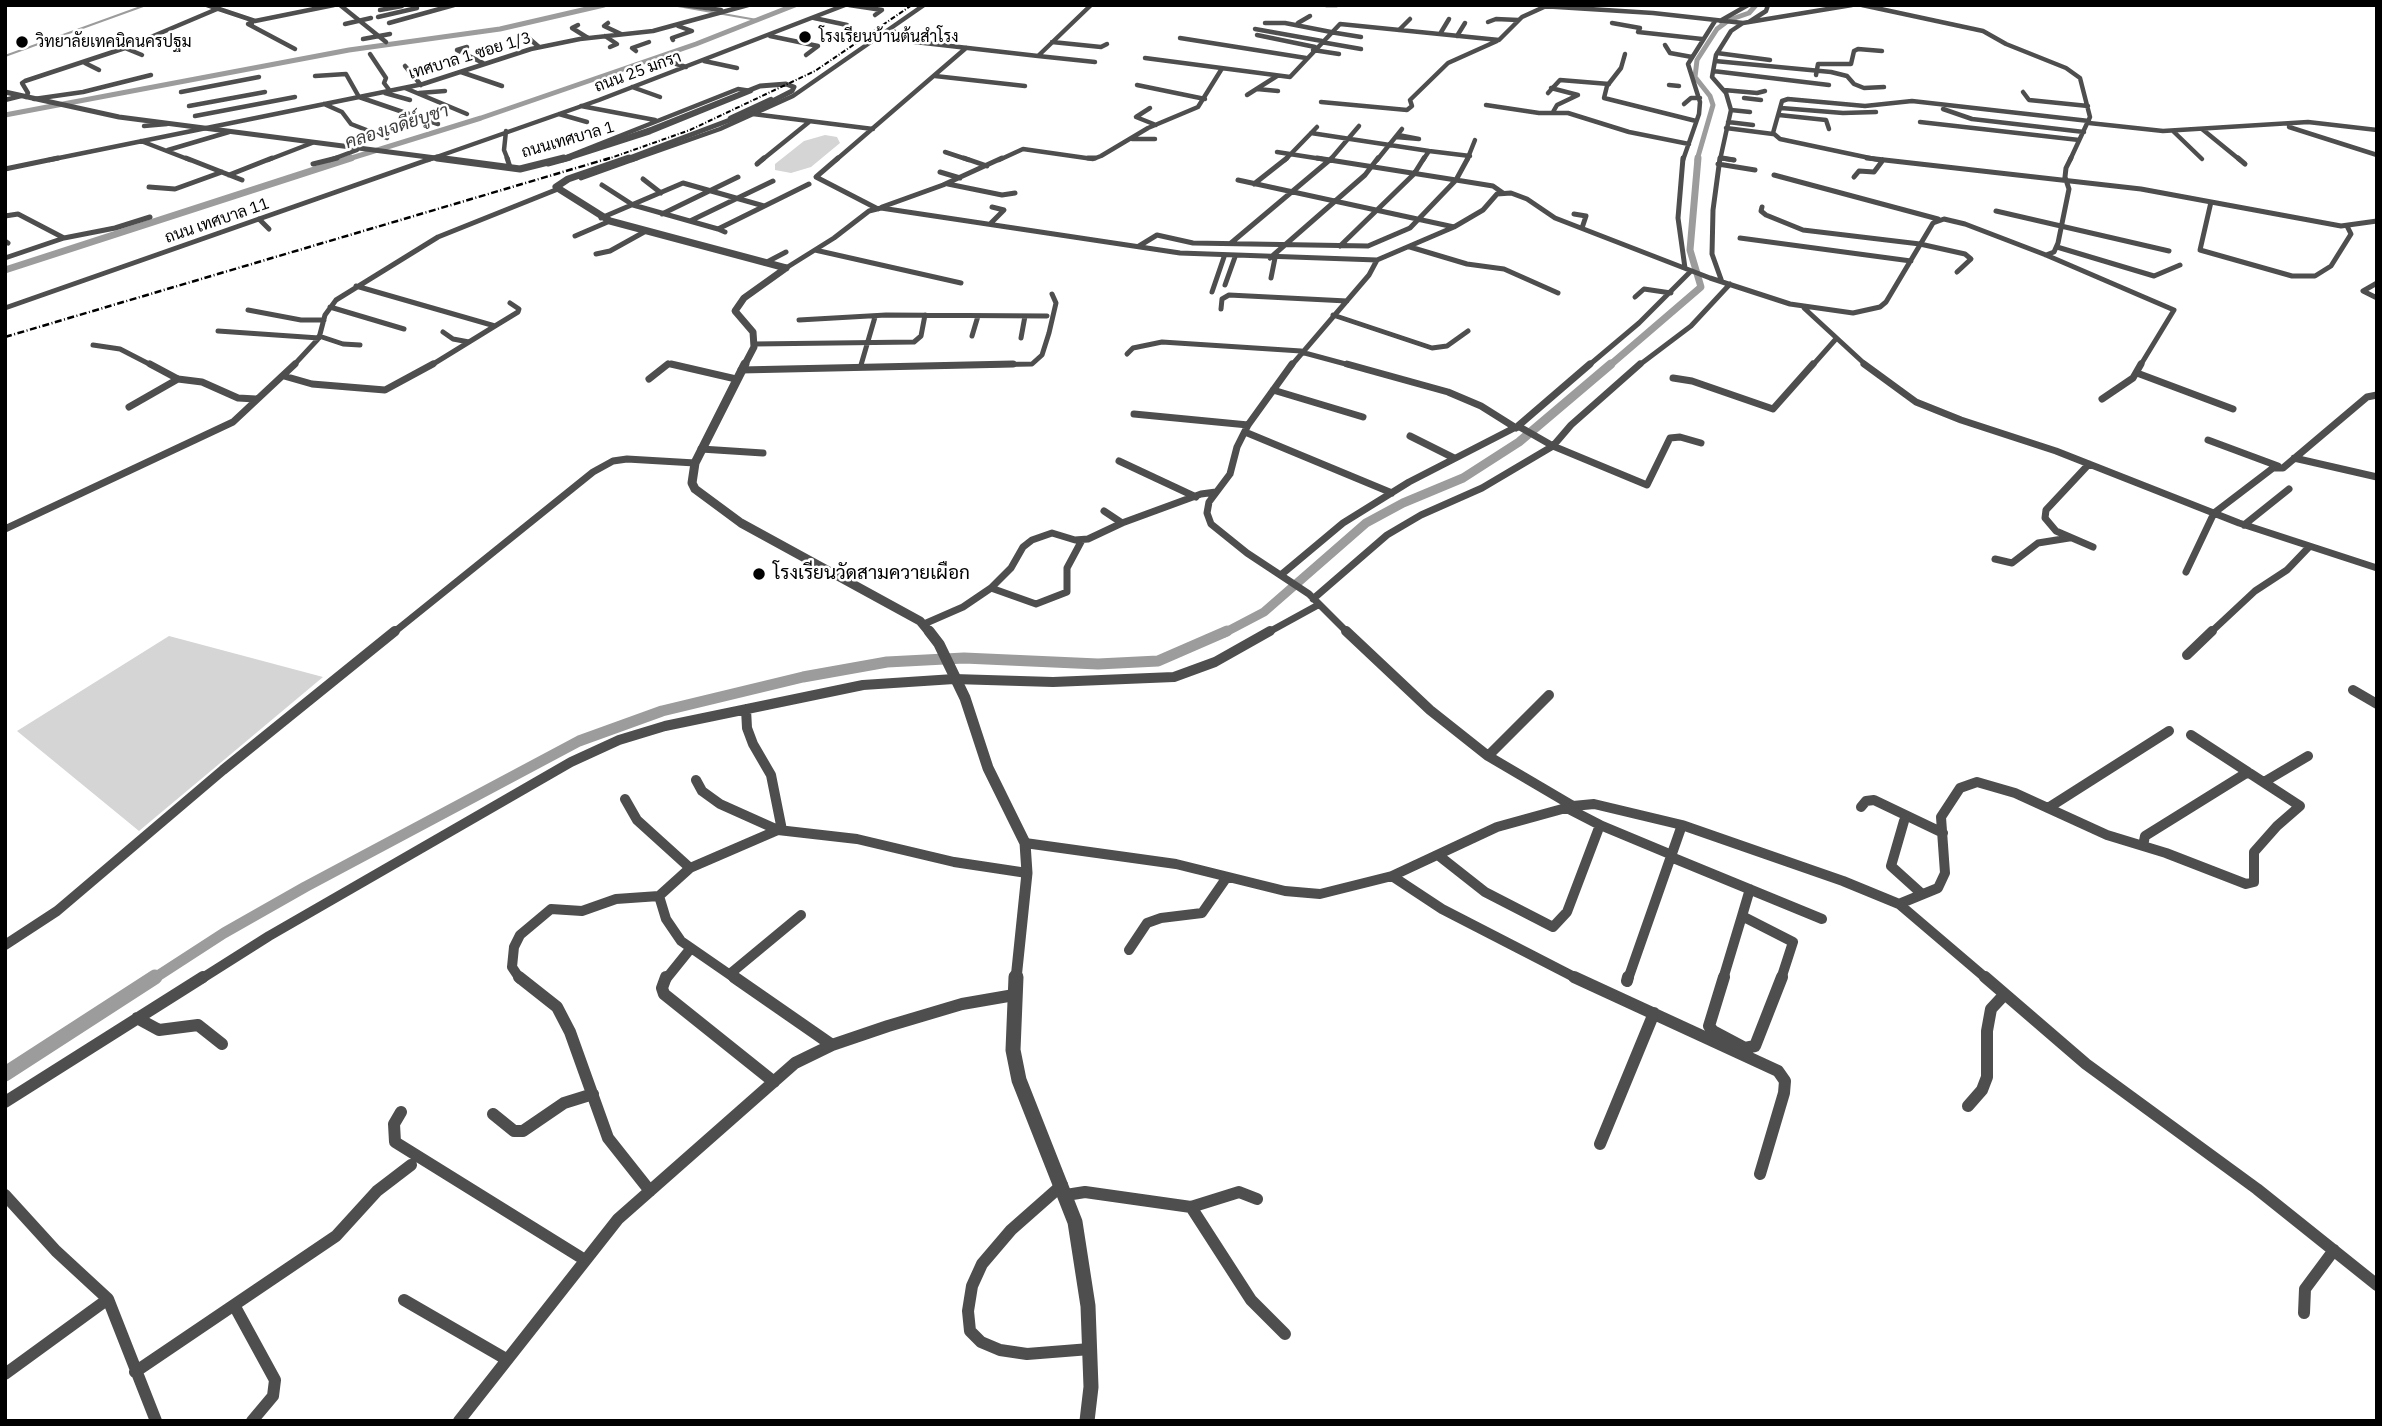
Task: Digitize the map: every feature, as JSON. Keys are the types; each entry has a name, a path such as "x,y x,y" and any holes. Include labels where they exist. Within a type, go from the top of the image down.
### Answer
{"street":[{"path":"207,5 251,21 262,21"},
{"path":"295,50 248,24 334,5"},
{"path":"340,5 386,42"},
{"path":"389,23 454,5"},
{"path":"684,5 726,12"},
{"path":"698,8 706,5"},
{"name":"เทศบาล 1 ซอย 1/3","path":"5,169 131,139 140,140 421,85 539,47 677,26 715,17 748,5"},
{"path":"847,5 882,10 874,15"},
{"name":"ถนน 25 มกรา","path":"437,157 704,61 847,5"},
{"path":"5,529 233,422 284,376 319,337 324,320 335,300 438,237 559,186 618,167 793,96 924,5"},
{"path":"931,5 889,38 902,42 1095,62"},
{"path":"1038,56 1091,5"},
{"path":"1326,5 1337,5"},
{"path":"1536,5 1742,23 1852,5"},
{"path":"1690,270 1678,218 1682,162 1696,121 1700,98 1688,67 1702,39 1719,22 1748,5"},
{"path":"1726,283 1712,254 1713,210 1719,161 1731,110 1728,96 1714,82 1713,71 1718,61 1718,51 1731,30 1766,11 1768,5"},
{"path":"1862,5 1976,29 2055,63 2080,78 2088,106 2089,122 2066,168 2069,189 2057,247 2046,255"},
{"path":"380,10 412,6 433,12"},
{"path":"378,18 412,6"},
{"path":"1321,102 1407,110 1412,106 1410,100 1448,63 1499,40 1518,20 1544,7"},
{"path":"5,100 27,93 22,83 25,81 86,63 218,9"},
{"path":"1610,24 1621,19 1625,11"},
{"path":"428,13 436,17"},
{"path":"342,15 366,14"},
{"path":"1297,24 1310,16"},
{"path":"345,24 371,18"},
{"path":"813,18 847,25"},
{"path":"1282,18 1297,24"},
{"path":"1399,30 1410,19"},
{"path":"1440,34 1449,19"},
{"path":"1488,22 1496,19 1518,20"},
{"path":"608,23 604,26 620,33"},
{"path":"1265,23 1297,24 1361,37"},
{"path":"1283,83 1341,23 1499,40"},
{"path":"1457,36 1465,23"},
{"path":"1610,24 1641,28 1638,32 1702,39"},
{"path":"578,25 572,28 588,38"},
{"path":"673,40 674,37 692,31 677,26"},
{"path":"361,30 382,27"},
{"path":"1255,29 1362,49"},
{"path":"637,31 649,42 657,45"},
{"path":"363,39 390,34"},
{"path":"524,34 539,47"},
{"path":"768,35 818,46 806,55"},
{"path":"1257,35 1339,54"},
{"path":"605,36 617,44 610,47"},
{"path":"1180,37 1306,58"},
{"path":"649,42 638,48 654,50"},
{"path":"1052,42 1101,47 1107,44"},
{"path":"1665,45 1670,53 1692,57"},
{"path":"467,47 457,50 483,63"},
{"path":"125,48 142,55"},
{"path":"966,48 815,178 879,208 1224,257 1272,258 1377,260 1454,228 1483,210 1493,198 1503,192"},
{"path":"1817,83 1817,65 1821,63 1850,64 1854,51 1858,49 1882,51"},
{"path":"1718,51 1752,52"},
{"path":"1718,51 1770,60"},
{"path":"370,54 386,78 384,83 390,91"},
{"path":"1625,54 1621,68 1602,96 1608,100 1696,121"},
{"path":"1145,58 1221,70 1290,76"},
{"path":"664,60 686,67"},
{"path":"704,61 727,71 737,68"},
{"path":"1718,61 1816,71 1847,76 1854,84 1864,88 1884,87"},
{"path":"1718,61 1779,65"},
{"path":"86,63 99,70"},
{"path":"405,66 421,85"},
{"path":"559,186 568,176 674,141 723,121 835,67"},
{"path":"1087,1421 1091,1387 1088,1306 1077,1236 1064,1190 1019,1080 1013,1051 1014,995 1027,873 1025,843 988,768 954,675 939,644 924,624 741,523 695,489 691,475 701,449 754,344 753,332 735,312 744,298 863,215 915,193 946,184 1026,149 1097,158 1156,125 1198,107 1221,70"},
{"path":"1713,71 1829,85"},
{"path":"461,72 502,86"},
{"path":"314,76 345,74 359,97 438,124"},
{"path":"34,99 83,92 151,75"},
{"path":"935,76 1025,86"},
{"path":"1247,95 1277,76"},
{"path":"391,79 402,89 467,114"},
{"path":"208,80 234,121"},
{"path":"183,94 260,80"},
{"path":"1553,112 1557,105 1578,95 1549,90 1560,80 1609,83"},
{"name":"ถนนเทศบาล 1","path":"5,93 167,124 524,169 548,164 631,136 764,84 780,83 794,87 787,94 734,119 559,186"},
{"path":"1137,85 1205,99"},
{"path":"1669,85 1696,88"},
{"path":"632,87 660,97"},
{"path":"738,89 751,90 650,132 594,152 548,164 738,89"},
{"path":"1257,89 1278,91"},
{"path":"1724,90 1757,93 1765,91"},
{"path":"417,93 445,91"},
{"path":"189,106 265,92"},
{"path":"383,92 410,100"},
{"path":"2023,92 2029,100 2088,106"},
{"path":"257,93 274,114"},
{"path":"195,116 295,96"},
{"path":"1728,96 1761,100"},
{"path":"1684,104 1691,98 1700,98"},
{"path":"1773,134 1782,101 1787,99 1865,106 1912,101 2173,131 2316,122 2377,130"},
{"path":"324,104 342,112 351,124 387,138"},
{"path":"1486,105 1578,115 1629,132 1689,144"},
{"path":"569,117 582,111 577,107"},
{"path":"577,107 655,120"},
{"path":"1150,108 1136,117 1156,125"},
{"path":"1944,109 1972,119 2084,132"},
{"path":"1731,110 1751,112"},
{"path":"1780,111 1876,113"},
{"path":"1780,111 1826,120 1829,129"},
{"path":"557,114 587,122"},
{"path":"753,114 873,129"},
{"path":"757,164 808,122"},
{"path":"1920,122 2080,141"},
{"path":"144,126 167,124"},
{"path":"1727,125 1753,125"},
{"path":"1727,125 1773,134 1780,139 1863,158 2067,183 2141,189 2347,226 2377,221"},
{"path":"2284,125 2377,155"},
{"path":"1231,243 1331,159 1359,126"},
{"path":"1254,184 1293,154 1317,127"},
{"path":"1270,278 1272,258 1373,166 1402,129"},
{"path":"2202,129 2245,164"},
{"path":"506,131 504,150 510,167"},
{"path":"2173,131 2202,159"},
{"path":"167,151 229,132"},
{"path":"1311,133 1470,156"},
{"path":"1130,139 1155,139"},
{"path":"140,140 242,180"},
{"path":"1139,246 1157,235 1193,243 1364,247 1380,242 1410,228 1456,180 1470,156 1475,140"},
{"path":"229,175 312,143"},
{"path":"313,164 357,150"},
{"path":"1340,246 1414,174 1429,151"},
{"path":"945,152 988,166"},
{"path":"1277,152 1493,186 1503,192 1519,195 1544,212 1714,279 1804,308 1853,313 1880,307 1938,219"},
{"name":"ถนน เทศบาล 11","path":"5,308 437,157"},
{"path":"1863,158 1855,168 1859,171 1874,172 1883,160"},
{"path":"1719,161 1734,160"},
{"path":"1719,161 1755,170"},
{"path":"1854,177 1859,171"},
{"path":"149,187 183,187 222,172"},
{"path":"940,172 960,178"},
{"path":"1774,176 1938,219 1961,222 2174,310 2137,373 2102,399"},
{"path":"662,214 738,177"},
{"path":"643,179 661,192"},
{"path":"1238,180 1454,228"},
{"path":"690,221 773,181"},
{"path":"601,218 683,183 764,206"},
{"path":"718,229 809,184"},
{"path":"946,184 1007,195 1015,193"},
{"path":"602,185 633,205 725,232"},
{"path":"559,186 601,218 786,268"},
{"path":"2211,202 2200,250 2298,277 2315,276 2331,266 2351,234 2347,226"},
{"path":"991,223 1004,210 992,207"},
{"path":"1762,207 1761,211 1766,215 1803,230 1920,244 1968,256 1970,261 1957,272"},
{"path":"1996,211 2169,251"},
{"path":"5,216 18,215 64,238"},
{"path":"5,258 64,238 123,226 150,217"},
{"path":"259,219 269,229"},
{"path":"575,236 610,221"},
{"path":"596,254 610,251 616,245 628,242 646,231"},
{"path":"1740,238 1910,261"},
{"path":"1410,247 1467,264 1504,269 1558,293"},
{"path":"2057,247 2154,276 2180,265"},
{"path":"815,250 961,283"},
{"path":"765,263 786,252"},
{"path":"1212,292 1224,257"},
{"path":"1225,285 1235,257"},
{"path":"1377,260 1369,275 1301,352 1246,429 1237,447 1230,474 1209,502 1207,513 1211,524 1247,553 1291,580 1430,710 1488,756 1600,825 1822,919"},
{"path":"1282,575 1343,523 1454,458 1519,428 1671,293 1690,270"},
{"path":"5,1102 269,936 571,762 620,740 664,726 863,685 954,675 1053,682 1174,677 1215,662 1313,599 1387,535 1421,515 1482,488 1550,445 1644,361 1691,326 1726,283"},
{"path":"2377,284 2370,285 2363,291 2377,298"},
{"path":"356,286 495,326"},
{"path":"1635,297 1643,289 1671,293"},
{"path":"649,379 670,364 738,375 1032,363 1042,355 1049,333 1056,303 1052,294"},
{"path":"1221,309 1222,299 1229,295 1348,300"},
{"path":"1278,296 1348,300"},
{"path":"284,376 312,384 385,390 409,379 518,312 519,309 510,303"},
{"path":"330,307 404,329"},
{"path":"1804,308 1835,340 1916,402 2089,464 2244,525 2377,568"},
{"path":"248,310 301,320 324,320"},
{"path":"754,344 865,344 919,340 925,315"},
{"path":"799,320 925,315 1047,316"},
{"path":"1333,315 1432,348 1447,346 1468,331"},
{"path":"972,336 978,316"},
{"path":"1021,338 1025,316"},
{"path":"861,365 874,317"},
{"path":"218,331 319,337 343,344 360,345"},
{"path":"443,332 453,339 469,342"},
{"path":"1674,378 1692,381 1773,409 1835,340"},
{"path":"1127,354 1133,348 1162,342 1301,352 1448,392 1481,406 1550,445 1647,485 1670,438 1680,437 1701,443"},
{"path":"93,345 120,349 178,379 202,382 238,398 256,399"},
{"path":"2137,373 2233,410"},
{"path":"129,407 178,379"},
{"path":"1273,390 1363,417"},
{"path":"2186,572 2214,513 2273,468 2283,468 2367,397 2377,395"},
{"path":"1134,414 1246,429 1392,493"},
{"path":"1410,436 1454,458"},
{"path":"2208,440 2283,468"},
{"path":"701,449 763,453"},
{"path":"2294,458 2377,477"},
{"path":"5,945 57,911 223,770 593,472 613,461 627,459 695,463"},
{"path":"1119,461 1196,497"},
{"path":"2089,464 2045,514 2046,522 2052,528 2093,547"},
{"path":"2244,525 2289,489"},
{"path":"924,624 963,607 991,589 1011,568 1023,547 1032,540 1052,533 1082,540 1122,523 1216,492"},
{"path":"1104,511 1122,523"},
{"path":"1995,559 2012,563 2038,543 2071,537"},
{"path":"991,589 1036,604 1067,592 1067,568 1082,540"},
{"path":"2187,654 2255,591 2287,570 2308,547"},
{"path":"2353,690 2377,704"},
{"path":"1488,756 1549,695"},
{"path":"746,709 747,728 753,744 771,775 780,830"},
{"path":"2048,808 2169,731"},
{"path":"1899,904 1938,888 1945,873 1941,817 1960,788 1977,782 1995,786 2108,835 2246,884 2254,882 2255,852 2277,826 2300,809 2300,806 2191,736"},
{"path":"2264,782 2308,756"},
{"path":"2143,846 2145,836 2248,772"},
{"path":"696,780 702,791 720,804 780,830 857,839 954,862 1027,873"},
{"path":"625,799 637,820 690,868"},
{"path":"1861,807 1866,800 1874,800 1943,833"},
{"path":"1025,843 1166,863 1285,891 1320,894 1392,876 1497,827 1570,807 1594,804 1682,825 1843,881 1899,904 2086,1064 2257,1189 2377,1285"},
{"path":"1904,821 1891,866 1922,894"},
{"path":"1438,855 1485,892 1553,927 1567,912 1600,825"},
{"path":"1628,981 1682,825"},
{"path":"650,1191 608,1138 570,1032 557,1007 522,982 512,967 514,947 520,935 551,909 582,911 616,899 659,896 690,868 780,830"},
{"path":"1392,876 1442,909 1541,962 1777,1071 1785,1081 1760,1174"},
{"path":"1129,950 1147,923 1161,918 1202,913 1227,877"},
{"path":"1742,916 1793,942 1755,1046 1751,1048 1713,1031 1709,1026 1742,916 1751,889"},
{"path":"659,896 672,929 681,941 832,1045"},
{"path":"731,973 801,915"},
{"path":"691,948 667,976 662,988 664,994 774,1082"},
{"path":"459,1421 618,1219 795,1063 832,1045 962,1004 1014,995"},
{"path":"1968,1105 1982,1090 1987,1077 1987,1031 1991,1009 2004,995"},
{"path":"1600,1144 1654,1013"},
{"path":"137,1018 159,1030 198,1024 222,1044"},
{"path":"493,1115 514,1131 523,1131 564,1103 593,1094"},
{"path":"401,1112 394,1124 396,1142 585,1260"},
{"path":"135,1373 336,1236 377,1191 411,1165"},
{"path":"1090,1349 1027,1354 1000,1350 981,1342 970,1331 968,1311 972,1286 982,1264 1011,1230 1064,1190 1191,1207 1239,1192 1257,1199"},
{"path":"5,1195 56,1251 108,1299 156,1421"},
{"path":"1191,1207 1251,1300 1285,1334"},
{"path":"2304,1313 2305,1289 2334,1250"},
{"path":"5,1374 108,1299"},
{"path":"404,1300 506,1359"},
{"path":"234,1306 275,1380 273,1396 252,1421"}],"shaded area":[{"path":"825,135 837,137 840,143 811,167 791,173 775,170 775,164 804,141"},
{"path":"169,636 323,677 139,831 17,731"}],"waterway":[{"path":"5,56 146,5"},
{"path":"5,115 349,50 500,29 604,5"},
{"path":"672,5 757,20"},
{"name":"คลองเจดีย์บูชา","path":"345,160 481,118 696,44 795,5"},
{"path":"1697,160 1713,105 1710,96 1695,77 1697,60 1717,29 1729,20 1749,13 1756,5"},
{"name":"คลองเจดีย์บูชา","path":"5,270 351,158"},
{"path":"1609,366 1701,287 1690,250 1698,158"},
{"path":"1224,633 1264,612 1366,523 1403,503 1463,478 1519,442 1611,364"},
{"path":"153,979 224,933 305,887 579,741 662,711 803,677 887,662 964,658 1098,664 1158,661 1227,631"},
{"path":"5,1074 155,977"}],"railway":[{"path":"605,160 690,130 815,71 912,5"},
{"path":"5,337 610,158"}],"place":[{"name":"โรงเรียนบ้านต้นสำโรง","path":"805,37"},
{"name":"วิทยาลัยเทคนิคนครปฐม","path":"22,42"},
{"name":"โรงเรียนวัดสามควายเผือก","path":"759,574"}]}
